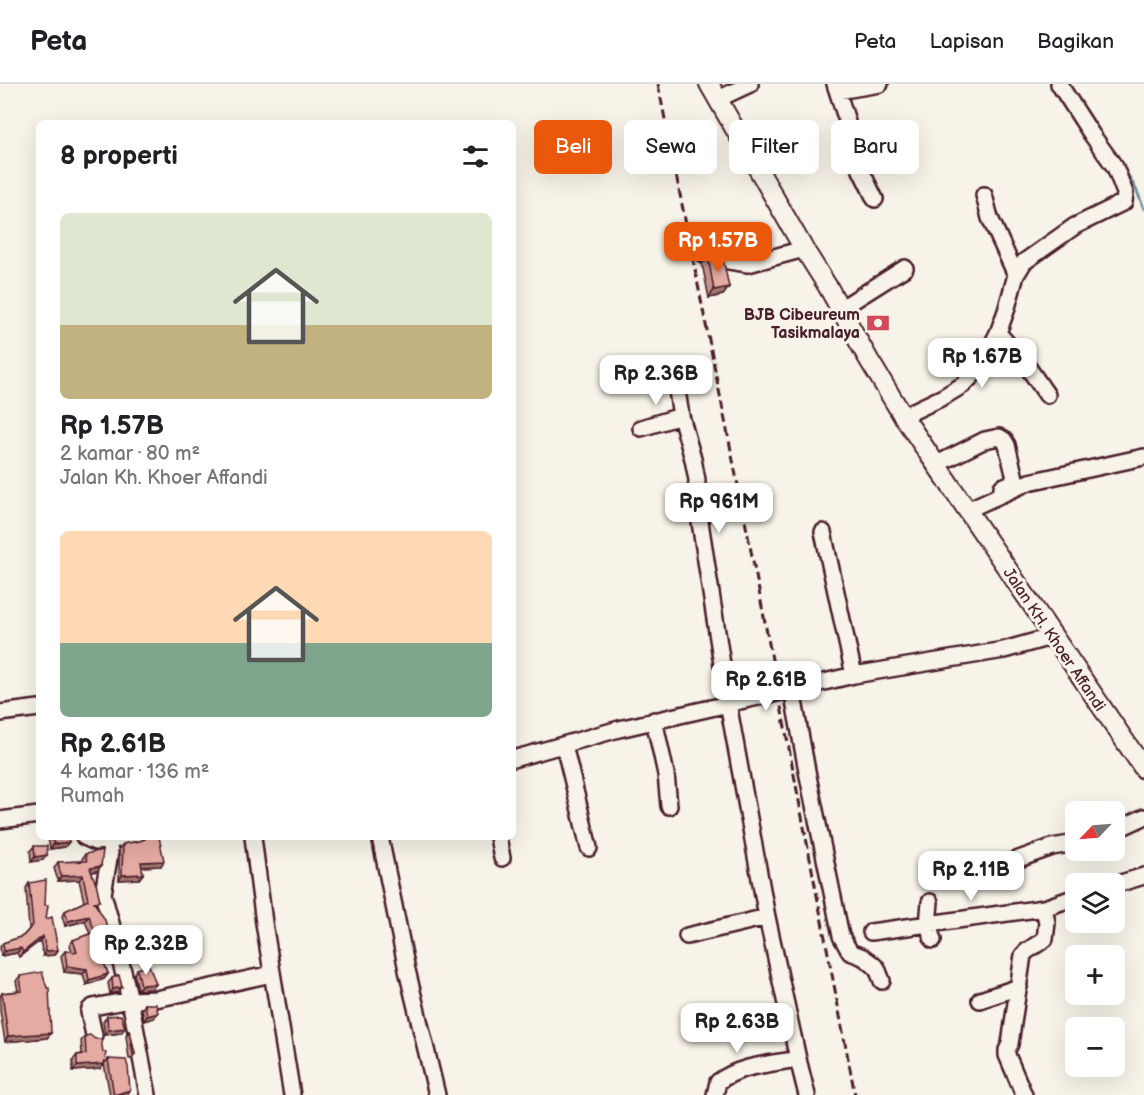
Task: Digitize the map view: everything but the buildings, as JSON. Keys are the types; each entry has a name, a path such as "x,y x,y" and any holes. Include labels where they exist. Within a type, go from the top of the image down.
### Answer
{"main road":[{"path":"714,92 869,360 903,416 965,507"},
{"name":"Jalan KH. Khoer Affandi","path":"965,507 1144,769"}],"street":[{"path":"714,92 750,84"},
{"path":"875,199 856,160 837,88 880,84"},
{"path":"903,416 943,397 963,385 975,374 998,333 1016,275 1024,262 1083,221 1122,203 1125,199 1115,167 1059,84"},
{"path":"984,195 990,218 1016,275"},
{"path":"704,255 717,255 729,261 747,264 804,249"},
{"path":"840,309 905,268"},
{"path":"998,333 1027,366 1047,395"},
{"path":"674,370 681,416 697,480 696,496 734,702 767,917 807,1095"},
{"path":"641,428 681,416"},
{"path":"935,465 986,440 995,437 1004,440 1014,480 965,507"},
{"path":"965,507 1029,482 1144,457"},
{"path":"823,532 854,675"},
{"path":"516,758 654,720 854,675 1004,650 1054,636"},
{"path":"789,691 841,936 850,952 877,968 882,981"},
{"path":"0,714 36,708"},
{"path":"654,720 666,774 669,806"},
{"path":"564,745 589,848"},
{"path":"0,820 36,815"},
{"path":"1125,826 1144,817"},
{"path":"91,840 95,842 115,840"},
{"path":"253,840 292,1095"},
{"path":"381,840 407,970 437,1095"},
{"path":"499,840 502,858"},
{"path":"108,841 110,852 103,894 130,1000 148,1095"},
{"path":"972,876 1052,847 1065,845"},
{"path":"1125,882 1144,876"},
{"path":"871,932 1044,908 1065,901"},
{"path":"930,902 928,925 933,940"},
{"path":"1024,1095 1007,1055 1023,956 1045,939 1047,923 1044,908"},
{"path":"687,936 767,917"},
{"path":"94,1035 90,1009 130,1000 156,999 272,974"},
{"path":"980,1000 1019,987"},
{"path":"715,1095 718,1082 732,1073 798,1059"}],"waterway":[{"path":"1068,84 1075,95"},
{"path":"1121,163 1144,209"}],"railway":[{"path":"658,84 759,591 855,1095"}],"place":[{"name":"BJB Cibeureum Tasikmalaya","path":"878,323"}]}
